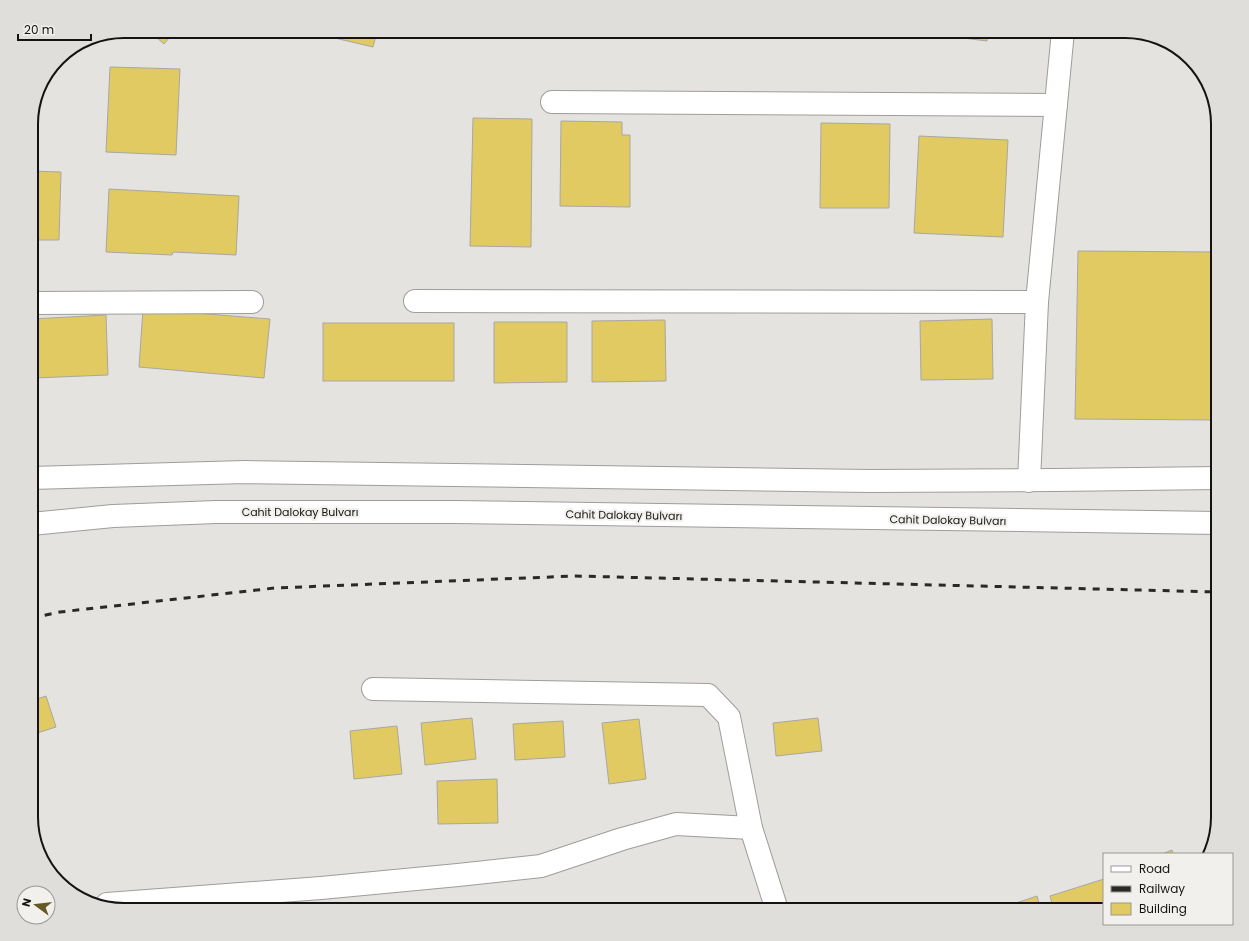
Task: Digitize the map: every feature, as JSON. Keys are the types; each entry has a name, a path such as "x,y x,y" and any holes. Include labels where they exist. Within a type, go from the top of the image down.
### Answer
{"main road":[{"path":"1029,481 1038,302 1062,38"},
{"path":"552,102 1056,105"},
{"path":"415,301 1038,302"},
{"path":"38,303 252,302"},
{"path":"38,478 245,472 870,481 1029,481 1211,478"},
{"name":"Cahit Dalokay Bulvarı","path":"38,523 113,516 256,512 455,512 1211,523"},
{"path":"373,689 708,695 729,717 751,828 775,903"},
{"path":"221,903 541,866 676,824 751,828"}],"building":[{"path":"157,38 169,38 164,44"},
{"path":"335,38 375,38 373,47"},
{"path":"963,38 987,38 987,41"},
{"path":"110,67 180,69 176,155 106,152"},
{"path":"473,118 532,119 531,247 470,246"},
{"path":"561,121 622,122 622,135 630,135 630,207 560,206"},
{"path":"821,123 890,124 889,208 820,208"},
{"path":"919,136 1008,140 1003,237 914,233"},
{"path":"38,171 61,172 59,240 38,240"},
{"path":"109,189 239,196 236,255 173,252 172,255 106,252"},
{"path":"1078,251 1211,252 1211,420 1075,419"},
{"path":"143,309 270,319 264,378 139,367"},
{"path":"106,315 108,375 38,378 38,319"},
{"path":"992,319 993,379 921,380 920,321"},
{"path":"665,320 666,381 592,382 592,321"},
{"path":"494,322 567,322 567,382 494,383"},
{"path":"323,323 454,323 454,381 323,381"},
{"path":"46,696 56,727 38,733 38,699"},
{"path":"472,718 476,759 425,765 421,723"},
{"path":"818,718 822,751 776,756 773,723"},
{"path":"639,719 646,779 609,784 602,723"},
{"path":"563,721 565,757 515,760 513,724"},
{"path":"397,726 402,774 354,779 350,731"},
{"path":"497,779 498,823 438,824 437,781"},
{"path":"1172,850 1173,853 1164,853"},
{"path":"1103,879 1103,903 1052,903 1050,896"},
{"path":"1037,896 1039,903 1016,903"}],"railway":[{"path":"38,617 60,612 275,588 575,576 1211,592"}]}
